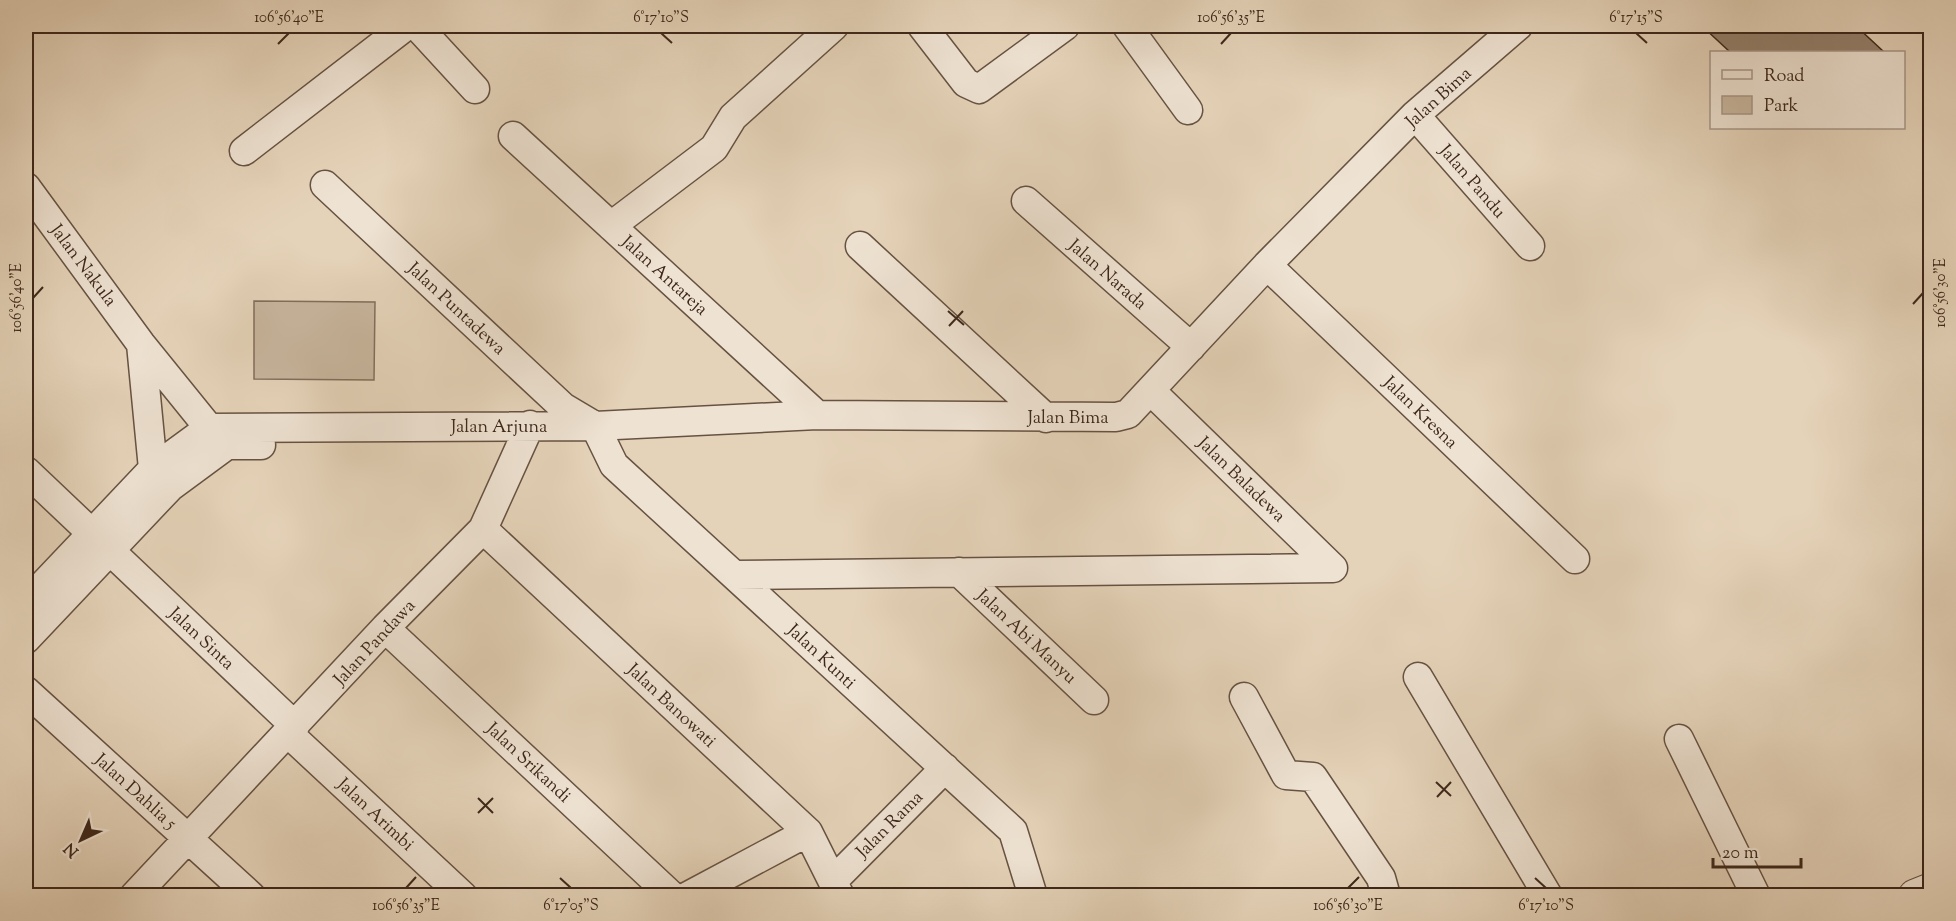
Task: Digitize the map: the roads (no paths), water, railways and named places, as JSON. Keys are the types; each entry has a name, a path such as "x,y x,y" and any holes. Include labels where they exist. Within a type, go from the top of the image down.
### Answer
{"street":[{"path":"244,151 406,26"},
{"path":"417,26 475,89"},
{"path":"611,225 714,148 733,117 834,26"},
{"path":"922,26 966,83 979,89 1065,26"},
{"path":"1127,26 1188,110"},
{"name":"Jalan Bima","path":"565,425 595,426 817,415 1046,418 1116,417 1128,414 1267,265 1415,115 1518,26"},
{"name":"Jalan Pandu","path":"1415,115 1530,246"},
{"name":"Jalan Antareja","path":"513,136 817,415"},
{"name":"Jalan Puntadewa","path":"324,184 563,407 595,426"},
{"name":"Jalan Nakula","path":"26,186 141,344 218,436"},
{"name":"Jalan Narada","path":"1026,201 1191,347"},
{"path":"860,246 1046,418"},
{"name":"Jalan Kresna","path":"1267,265 1575,559"},
{"path":"141,344 162,478"},
{"name":"Jalan Baladewa","path":"959,572 1333,568 1151,391"},
{"name":"Jalan Arjuna","path":"218,436 527,434 565,425"},
{"name":"Jalan Kunti","path":"595,426 614,465 1012,831 1033,896"},
{"name":"Jalan Pandawa","path":"188,839 385,628 483,529 527,434"},
{"path":"26,639 101,543 162,478 218,436"},
{"name":"Jalan Sinta","path":"26,471 291,729"},
{"name":"Jalan Banowati","path":"483,529 808,832 836,888"},
{"path":"26,603 101,543"},
{"path":"735,575 959,572"},
{"name":"Jalan Abi Manyu","path":"959,572 1094,700"},
{"name":"Jalan Srikandi","path":"385,628 672,896"},
{"path":"1418,677 1548,896"},
{"name":"Jalan Dahlia 5","path":"26,691 188,839 134,896"},
{"path":"1244,697 1286,775 1313,777 1381,878 1386,896"},
{"name":"Jalan Arimbi","path":"291,729 463,896"},
{"path":"1679,740 1756,896"},
{"name":"Jalan Rama","path":"836,888 945,768"},
{"path":"688,896 808,832"},
{"path":"188,839 251,896"},
{"path":"1915,896 1930,890"}]}
